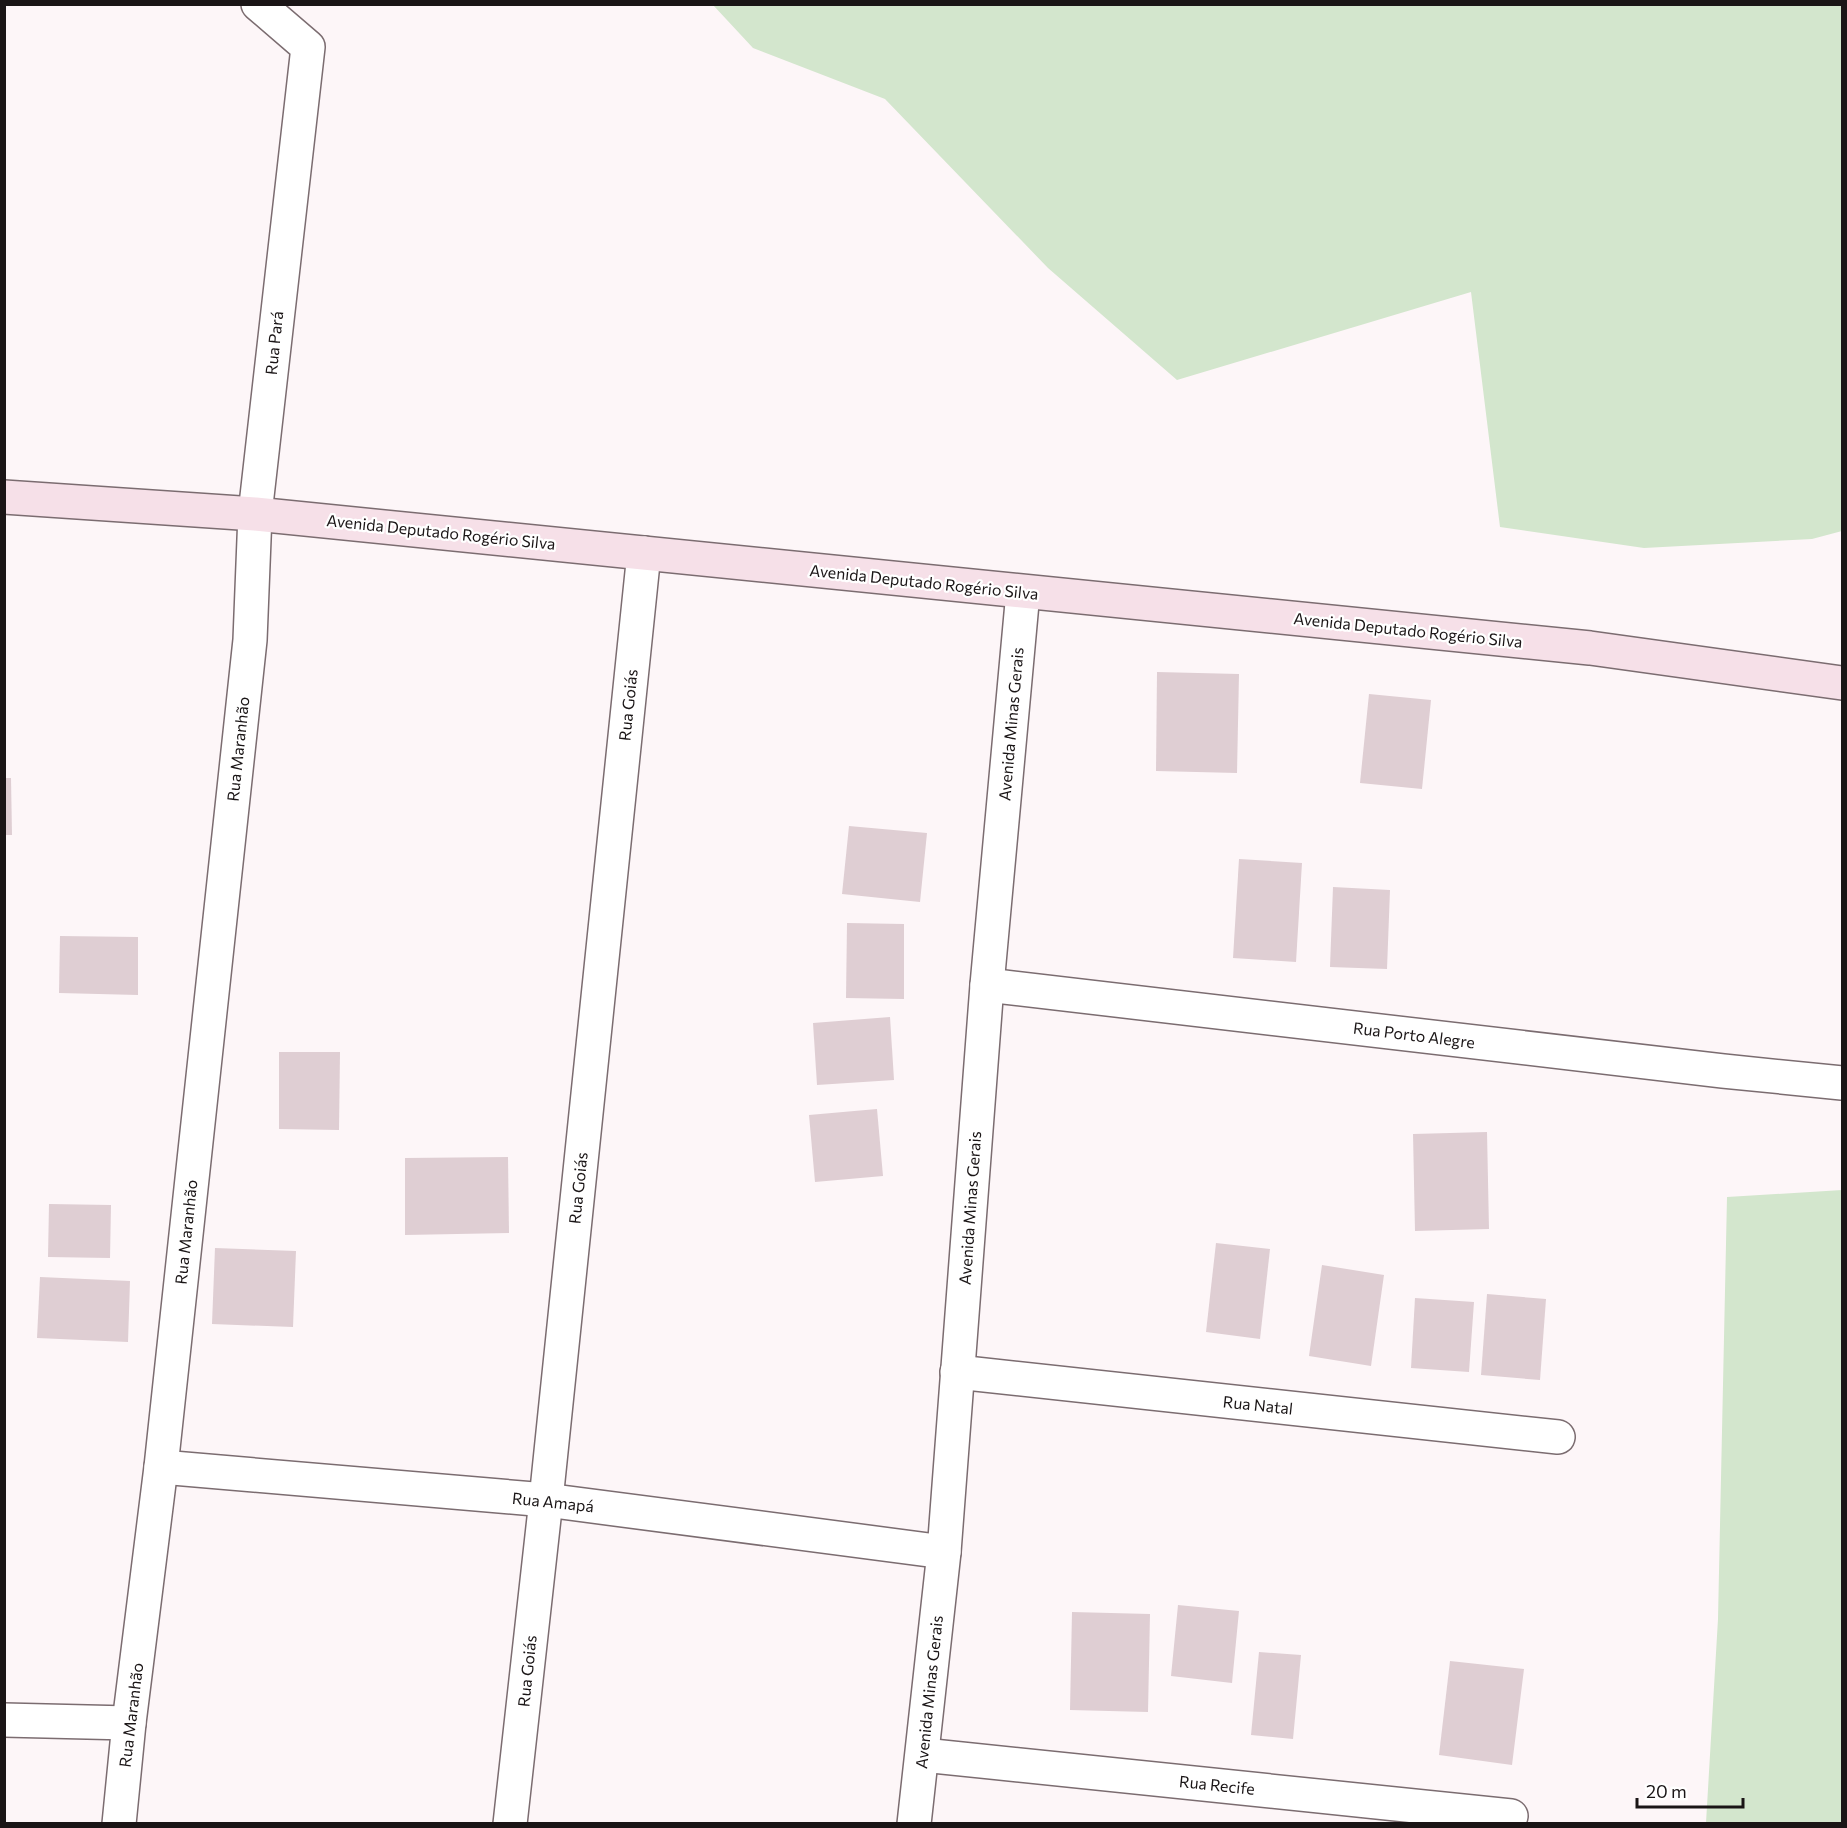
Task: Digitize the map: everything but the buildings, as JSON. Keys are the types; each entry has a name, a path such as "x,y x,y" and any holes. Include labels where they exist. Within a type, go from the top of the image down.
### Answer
{"main road":[{"name":"Avenida Deputado Rogério Silva","path":"4,497 255,514 1590,648 1842,683"}],"street":[{"name":"Rua Pará","path":"250,640 255,514 308,47 258,4"},
{"name":"Rua Goiás","path":"510,1824 546,1500 644,553"},
{"name":"Avenida Minas Gerais","path":"915,1824 944,1552 987,985 1023,592"},
{"name":"Rua Maranhão","path":"119,1824 129,1723 161,1467 250,640"},
{"name":"Rua Porto Alegre","path":"987,985 1842,1083"},
{"name":"Rua Natal","path":"957,1372 1558,1437"},
{"name":"Rua Amapá","path":"161,1467 546,1500 944,1552"},
{"path":"4,1720 129,1723"},
{"name":"Rua Recife","path":"923,1755 1511,1816"}],"green space":[{"path":"713,5 1842,5 1842,531 1812,539 1644,548 1500,527 1471,292 1177,380 1048,268 885,99 753,48"},
{"path":"1842,1190 1842,1823 1706,1823 1718,1619 1727,1197"}]}
